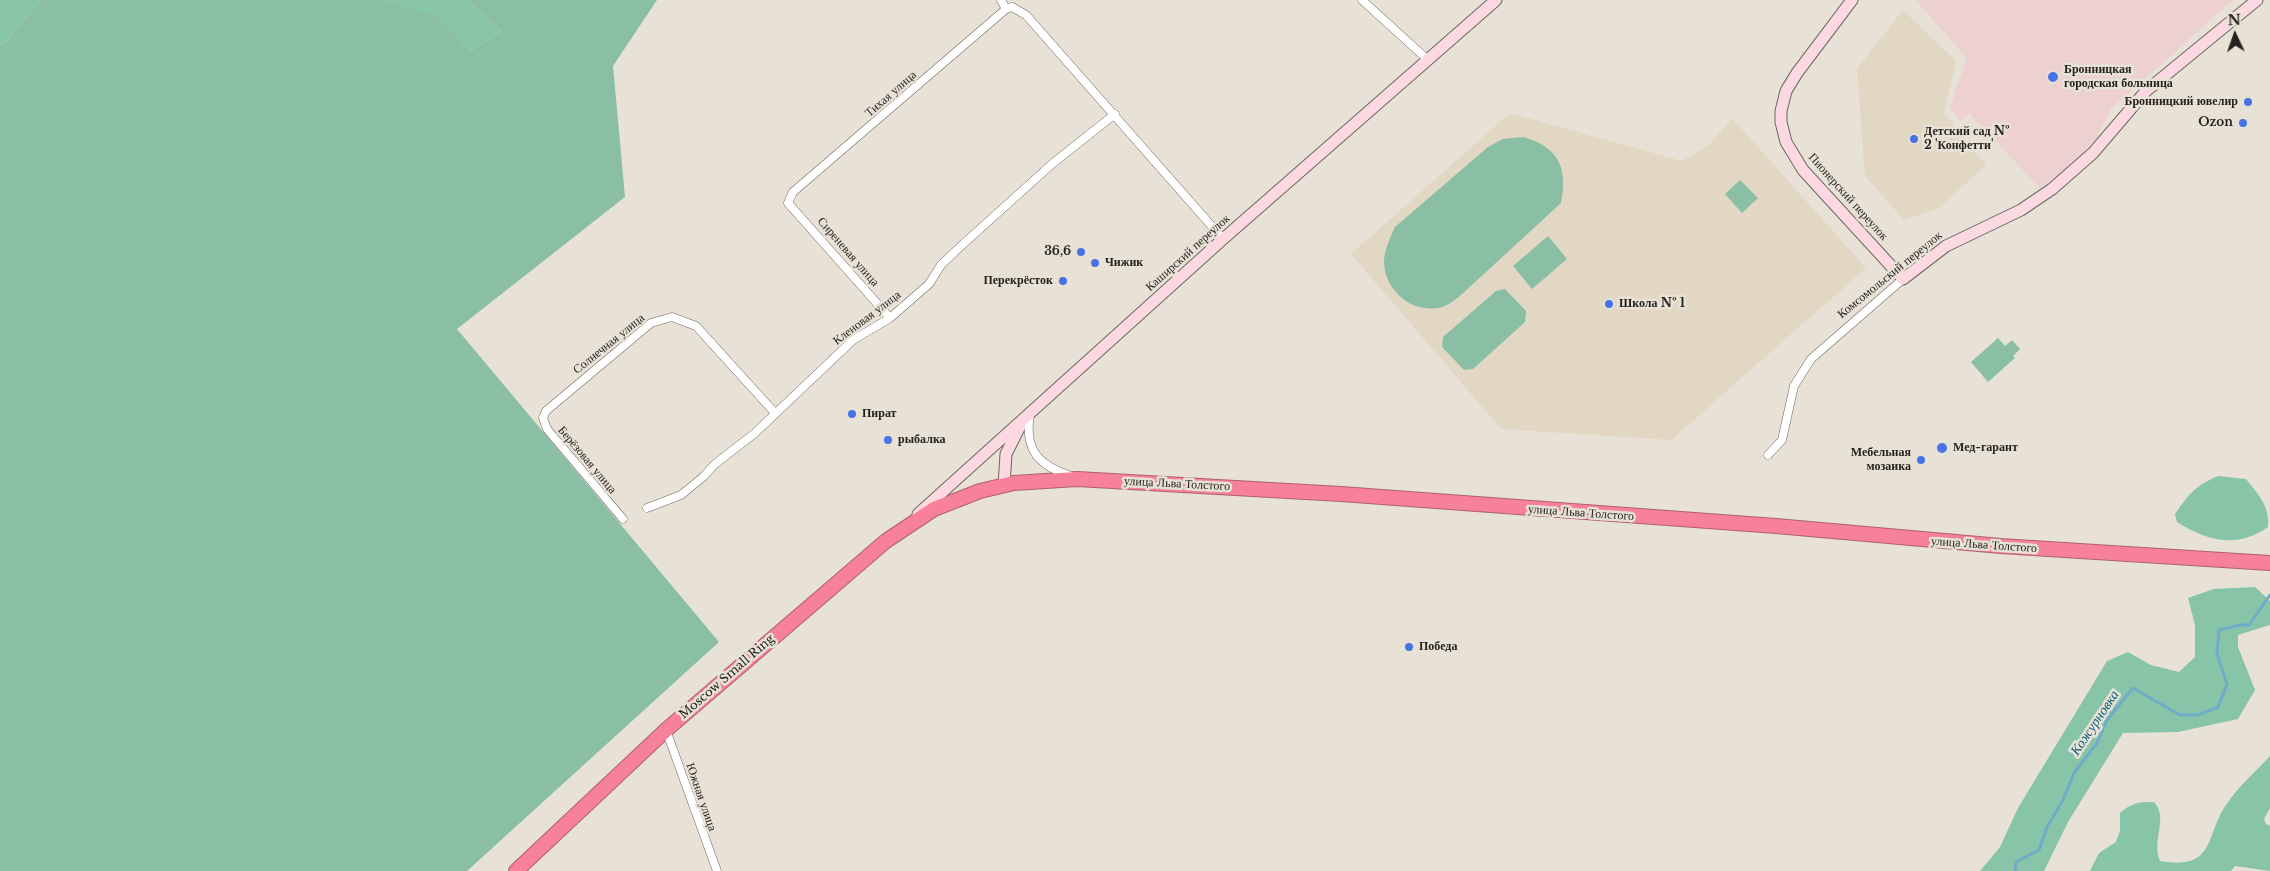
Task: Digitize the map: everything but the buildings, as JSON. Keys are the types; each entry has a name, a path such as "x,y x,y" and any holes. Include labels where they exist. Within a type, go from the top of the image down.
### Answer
{"highway":[{"name":"улица Льва Толстого","path":"901,529 949,502 1004,485 1035,480 1077,479 1340,494 1776,526 2001,546 2270,563"},
{"name":"Moscow Small Ring","path":"516,871 666,730 809,605 901,529"},
{"name":"Moscow Small Ring","path":"521,871 559,832"}],"main road":[{"name":"Каширский переулок","path":"901,529 1224,239 1496,0"},
{"name":"Пионерский переулок","path":"1852,0 1790,85 1783,100 1781,122 1786,142 1803,170 1904,279"},
{"name":"Комсомольский переулок","path":"1904,279 1946,246 2020,210 2052,189 2097,148 2146,91 2257,0"},
{"path":"1004,485 1006,454 1018,427 1030,412"}],"street":[{"path":"1001,0 1026,15 1224,239"},
{"path":"1362,0 1428,60"},
{"name":"Тихая улица","path":"788,203 793,192 1011,5"},
{"name":"Кленовая улица","path":"647,508 681,495 715,464 755,433 853,340 890,318 928,284 941,265 968,240 1052,164 1115,114"},
{"name":"Сиреневая улица","path":"788,203 890,318"},
{"name":"Комсомольский переулок","path":"1768,455 1782,440 1794,386 1811,359 1904,279"},
{"name":"Солнечная улица","path":"546,411 651,323 672,317 696,326 774,413"},
{"name":"Берёзовая улица","path":"546,411 543,418 547,429 623,519"},
{"path":"1030,412 1028,434 1030,446 1036,457 1061,473 1077,479"},
{"name":"Южная улица","path":"666,730 717,871"}],"shaded area":[{"name":"Бронницкая городская больница","path":"1915,0 2233,0 2111,109 2096,139 2069,167 2040,188 1969,113 1960,121 1950,108 1967,58"},
{"name":"Детский сад № 2 'Конфетти'","path":"1903,10 1956,61 1944,113 1986,165 1939,208 1904,220 1865,176 1857,69"},
{"name":"Школа № 1","path":"1510,113 1682,161 1709,145 1732,118 1866,268 1671,440 1501,429 1351,254"}],"green space":[{"path":"0,0 41,0 7,41 0,46"},
{"path":"41,0 383,0 440,17 470,51 501,31 468,0 657,0 613,66 625,197 457,329 719,642 467,871 0,871 0,46 7,41"},
{"path":"383,0 468,0 501,31 470,51 440,18"},
{"path":"1523,137 1545,147 1553,153 1558,161 1562,169 1563,179 1561,203 1449,304 1434,308 1423,308 1403,299 1389,282 1385,271 1385,252 1395,227 1488,147 1503,139"},
{"path":"1740,180 1758,198 1742,213 1725,194"},
{"path":"1548,236 1567,259 1532,289 1513,266"},
{"path":"1505,289 1526,311 1525,322 1473,369 1464,370 1442,347 1443,337 1496,291"},
{"path":"1998,338 2005,346 2012,340 2020,349 2013,356 2015,358 1988,382 1971,362"},
{"path":"2218,476 2246,479 2259,495 2265,507 2268,527 2245,538 2222,540 2200,534 2177,522 2175,514 2189,496 2198,487"},
{"path":"2255,587 2270,601 2270,625 2238,635 2238,647 2255,690 2238,719 2178,732 2123,733 2068,822 2044,871 1980,871 2000,847 2018,808 2107,661 2128,652 2151,665 2179,672 2195,657 2195,625 2188,598 2214,589"},
{"path":"2270,756 2270,808 2264,819 2266,824 2270,826 2270,871 2235,866 2231,871 2090,871 2099,853 2116,842 2120,831 2120,813 2132,805 2140,803 2154,802 2158,808 2160,822 2157,845 2160,861 2178,863 2191,861 2200,856 2211,839 2219,816 2226,805 2241,786"}],"waterway":[{"name":"Кожурновка","path":"2015,871 2016,862 2039,850 2047,827 2062,802 2074,773 2097,743 2107,720 2133,688 2180,715 2198,715 2218,707 2227,684 2217,654 2219,630 2249,625 2270,595"}],"place":[{"name":"Бронницкая городская больница","path":"2053,77"},
{"name":"Бронницкий ювелир","path":"2248,102"},
{"name":"Ozon","path":"2243,123"},
{"name":"Детский сад № 2 'Конфетти'","path":"1914,139"},
{"name":"36,6","path":"1081,252"},
{"name":"Чижик","path":"1095,263"},
{"name":"Перекрёсток","path":"1063,281"},
{"name":"Школа № 1","path":"1609,304"},
{"name":"Пират","path":"852,414"},
{"name":"рыбалка","path":"888,440"},
{"name":"Мед-гарант","path":"1942,448"},
{"name":"Мебельная мозаика","path":"1921,460"},
{"name":"Победа","path":"1409,647"}]}
